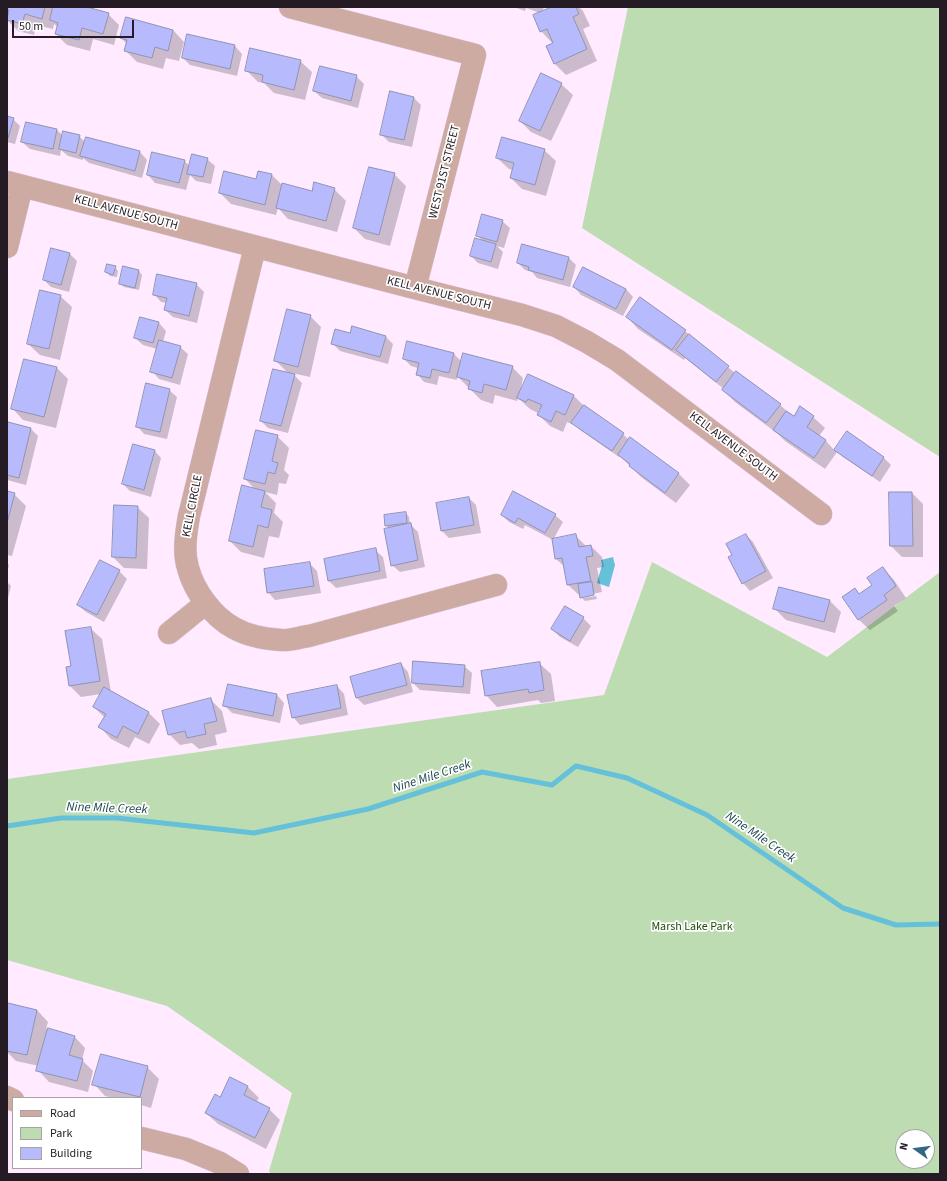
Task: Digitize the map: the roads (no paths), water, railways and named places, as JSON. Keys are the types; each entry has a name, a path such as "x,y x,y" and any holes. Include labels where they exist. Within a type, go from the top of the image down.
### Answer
{"street":[{"name":"WEST 91ST STREET","path":"290,7 475,55 416,288"},
{"name":"KELL AVENUE SOUTH","path":"14,184 522,315 556,326 617,360 821,514"},
{"path":"7,247 14,184"},
{"name":"KELL CIRCLE","path":"255,247 189,516 185,543 188,568 198,592 213,612 233,628 258,637 283,640 309,636 496,585"},
{"path":"169,633 206,603"},
{"path":"142,1138 186,1149 220,1163 238,1174"}],"water":[{"path":"613,557 615,565 609,587 597,583 602,565 601,560"}],"waterway":[{"name":"Nine Mile Creek","path":"7,826 61,818 117,818 254,833 368,809 482,772 552,785 576,766 627,778 707,815 843,908 896,925 940,924"}],"park label":[{"name":"Marsh Lake Park","path":"692,927"}]}
